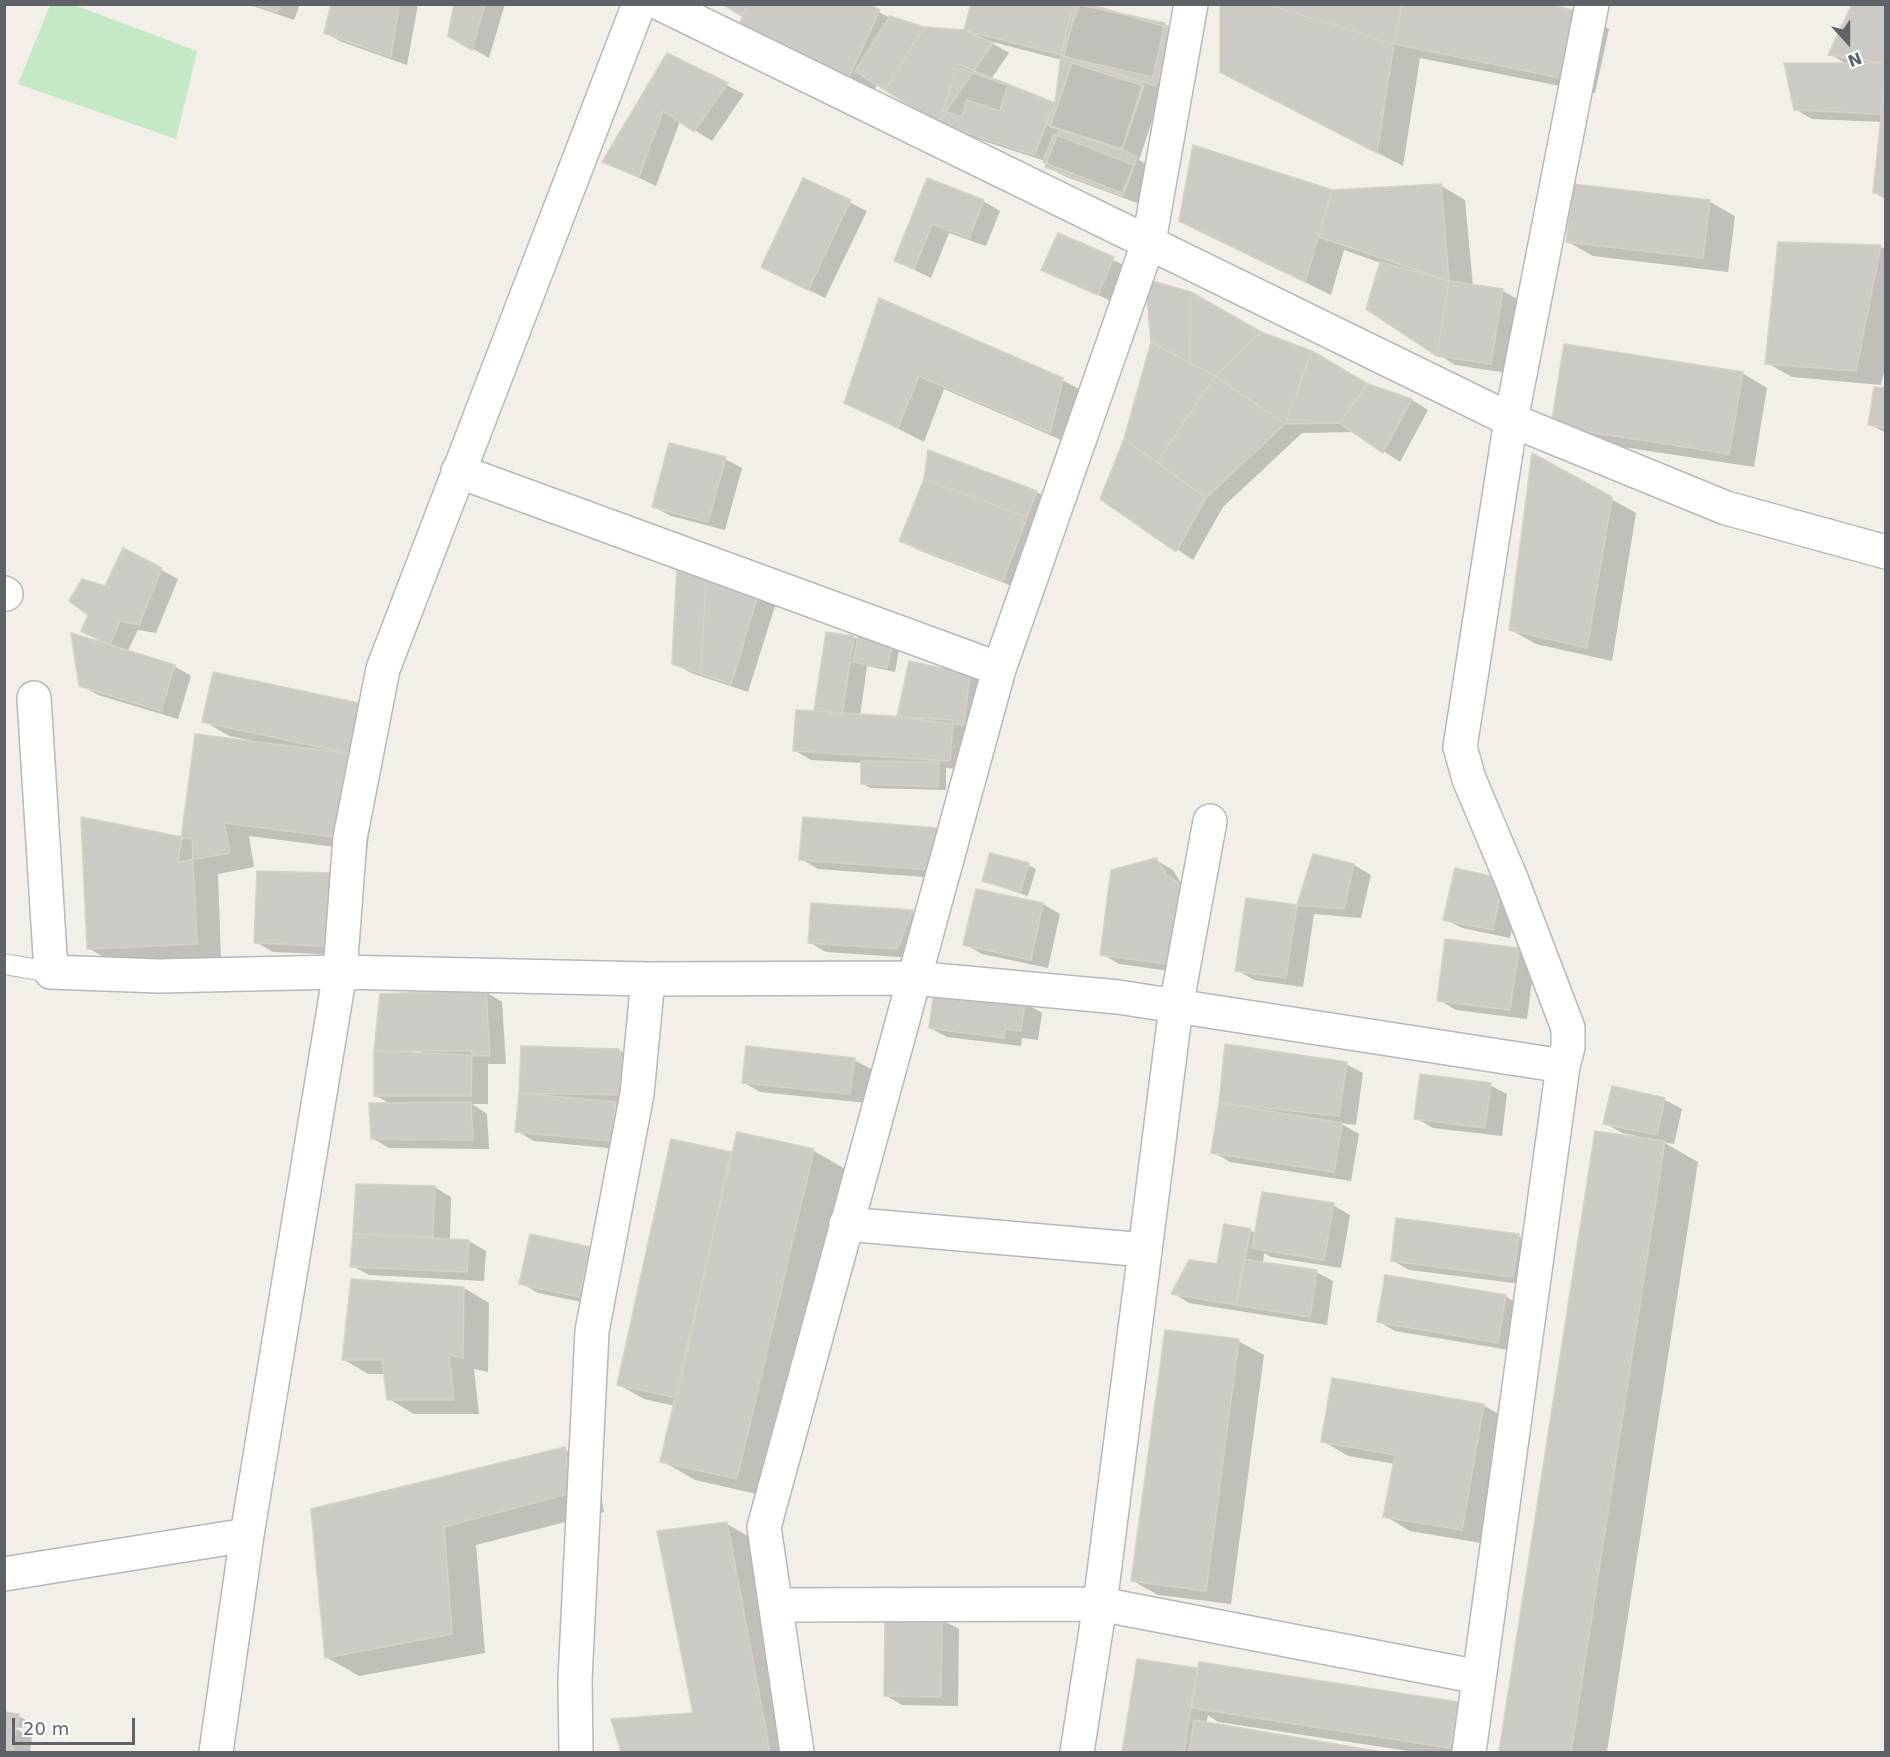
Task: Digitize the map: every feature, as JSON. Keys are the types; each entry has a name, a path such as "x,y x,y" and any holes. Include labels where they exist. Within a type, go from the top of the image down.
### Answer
{"street":[{"path":"216,1752 247,1535 340,972 350,838 383,669 639,4"},
{"path":"661,4 1511,420 1726,508 1886,552"},
{"path":"797,1752 764,1527 999,669 1149,241 1191,4"},
{"path":"1469,1752 1563,1066 1568,1047 1568,1028 1512,881 1469,779 1460,747 1511,420 1592,4"},
{"path":"458,471 999,669"},
{"path":"34,698 51,972 159,976 340,972 648,979 913,978 1014,985 1118,997 1563,1066"},
{"path":"1077,1752 1100,1604 1176,1007 1210,821"},
{"path":"576,1752 575,1680 592,1331 637,1094 648,979"},
{"path":"846,1224 1145,1250"},
{"path":"4,1574 247,1535"},
{"path":"776,1605 1100,1604 1479,1677"}],"lane":[{"path":"4,964 51,972"}],"green space":[{"path":"50,5 74,5 197,51 176,139 18,84"}],"building":[{"path":"254,4 280,4 277,12"},
{"path":"331,4 399,4 391,57 324,33"},
{"path":"454,4 485,4 472,50 448,36"},
{"path":"722,4 748,4 742,16"},
{"path":"748,4 868,4 880,10 847,81 736,32"},
{"path":"971,4 1074,4 1061,55 964,30"},
{"path":"1076,4 1165,23 1153,77 1064,57"},
{"path":"1080,4 1089,4 1173,29 1156,86 1061,55"},
{"path":"1220,4 1266,4 1394,44 1377,153 1220,72"},
{"path":"1266,4 1402,4 1394,44"},
{"path":"1402,4 1549,4 1584,13 1570,80 1394,44"},
{"path":"1852,4 1886,4 1886,63 1828,55"},
{"path":"890,16 924,27 885,90 855,71"},
{"path":"924,27 964,30 993,43 938,123 885,90"},
{"path":"667,53 728,83 694,132 663,111 639,177 602,162"},
{"path":"1061,55 1143,83 1122,149 1045,124 1055,103"},
{"path":"1072,63 1144,86 1122,150 1050,127"},
{"path":"1784,63 1886,63 1881,114 1794,110"},
{"path":"957,64 1055,103 1034,155 938,123"},
{"path":"958,68 1008,85 1000,111 967,100 961,117 943,111"},
{"path":"1886,70 1886,195 1873,193"},
{"path":"1059,130 1122,149 1137,157 1123,196 1045,167"},
{"path":"1054,134 1134,165 1122,193 1043,162"},
{"path":"1193,145 1332,190 1305,282 1179,221"},
{"path":"803,178 851,200 808,290 761,267"},
{"path":"927,178 984,200 969,238 932,224 914,269 894,261"},
{"path":"1441,184 1449,281 1319,237 1332,190"},
{"path":"1573,184 1710,200 1703,258 1566,242"},
{"path":"1058,233 1114,257 1098,295 1041,270"},
{"path":"1778,242 1881,245 1856,371 1765,364"},
{"path":"1380,262 1449,281 1437,356 1366,309"},
{"path":"1145,279 1191,292 1190,363 1151,342"},
{"path":"1449,281 1503,289 1491,364 1437,356"},
{"path":"1191,292 1261,332 1215,376 1190,363"},
{"path":"879,298 1063,378 1050,433 919,376 898,428 844,403"},
{"path":"1261,332 1312,351 1285,424 1215,376"},
{"path":"1151,342 1215,376 1157,462 1124,439"},
{"path":"1564,344 1743,372 1729,454 1551,426"},
{"path":"1312,351 1368,384 1339,423 1285,424"},
{"path":"1215,376 1285,424 1206,498 1157,462"},
{"path":"1368,384 1412,399 1383,453 1339,423"},
{"path":"1874,387 1886,388 1886,428 1868,425"},
{"path":"1124,439 1206,498 1176,552 1100,499"},
{"path":"669,443 726,457 708,522 652,507"},
{"path":"928,450 1037,491 1027,517 924,479"},
{"path":"1532,453 1612,497 1587,648 1509,630"},
{"path":"924,479 1027,517 1003,581 899,541"},
{"path":"123,548 162,568 139,625 120,621 110,645 81,631 88,615 69,601 82,579 105,586"},
{"path":"677,567 706,575 701,674 672,664"},
{"path":"706,575 759,592 731,684 701,674"},
{"path":"826,632 854,636 842,715 814,711"},
{"path":"859,632 893,639 887,668 853,662"},
{"path":"71,633 175,665 161,711 79,686"},
{"path":"909,661 970,674 964,725 897,717"},
{"path":"213,672 363,704 352,754 202,722"},
{"path":"796,710 953,720 950,761 793,751"},
{"path":"195,734 352,754 342,838 224,823 230,853 178,862"},
{"path":"861,761 939,762 938,787 861,784"},
{"path":"81,817 192,839 197,944 87,949"},
{"path":"803,817 937,828 933,870 799,860"},
{"path":"990,853 1029,863 1020,892 982,881"},
{"path":"1313,854 1354,864 1344,909 1297,905"},
{"path":"1156,858 1167,876 1185,887 1174,965 1100,955 1111,870"},
{"path":"1455,868 1503,879 1493,930 1443,920"},
{"path":"257,871 330,873 327,946 254,943"},
{"path":"976,889 1043,903 1031,960 963,945"},
{"path":"1246,898 1297,905 1286,978 1235,971"},
{"path":"811,903 913,910 897,949 808,943"},
{"path":"1445,939 1519,948 1510,1010 1437,1001"},
{"path":"486,990 490,1056 374,1051 380,994"},
{"path":"934,991 1025,1002 1021,1031 1005,1029 1004,1038 929,1028"},
{"path":"1225,1044 1347,1062 1339,1116 1219,1103"},
{"path":"521,1046 619,1049 630,1095 519,1093"},
{"path":"746,1046 855,1058 850,1094 742,1083"},
{"path":"374,1051 472,1051 471,1096 374,1096"},
{"path":"1420,1074 1491,1083 1485,1128 1414,1119"},
{"path":"1612,1086 1665,1098 1657,1135 1603,1124"},
{"path":"519,1093 616,1102 612,1141 515,1132"},
{"path":"471,1102 473,1140 371,1139 369,1103"},
{"path":"1219,1103 1342,1123 1334,1172 1211,1153"},
{"path":"1595,1131 1665,1141 1571,1752 1499,1752"},
{"path":"737,1132 814,1149 737,1479 660,1462"},
{"path":"671,1139 731,1152 677,1398 617,1385"},
{"path":"356,1184 435,1186 433,1237 353,1234"},
{"path":"1262,1192 1334,1203 1324,1260 1252,1248"},
{"path":"1396,1218 1519,1234 1513,1277 1391,1261"},
{"path":"1224,1224 1251,1229 1236,1305 1171,1294 1189,1260 1217,1264"},
{"path":"353,1234 469,1240 467,1272 350,1267"},
{"path":"530,1234 590,1247 579,1297 519,1284"},
{"path":"1243,1259 1317,1270 1310,1317 1236,1305"},
{"path":"1385,1275 1506,1295 1498,1343 1377,1322"},
{"path":"351,1279 464,1287 463,1358 449,1355 454,1400 387,1400 382,1360 342,1360"},
{"path":"1165,1330 1239,1339 1206,1591 1131,1581"},
{"path":"1332,1378 1484,1404 1462,1530 1383,1517 1395,1455 1321,1442"},
{"path":"565,1447 571,1493 444,1527 452,1634 325,1658 311,1509"},
{"path":"727,1522 770,1752 621,1752 611,1719 693,1713 657,1531"},
{"path":"885,1618 942,1618 941,1697 884,1696"},
{"path":"1137,1659 1197,1668 1184,1752 1122,1752"},
{"path":"1199,1662 1458,1702 1450,1748 1192,1708"},
{"path":"4,1712 19,1714 18,1725 4,1723"},
{"path":"1194,1720 1382,1752 1189,1752"},
{"path":"4,1725 16,1727 12,1752 4,1752"}]}
